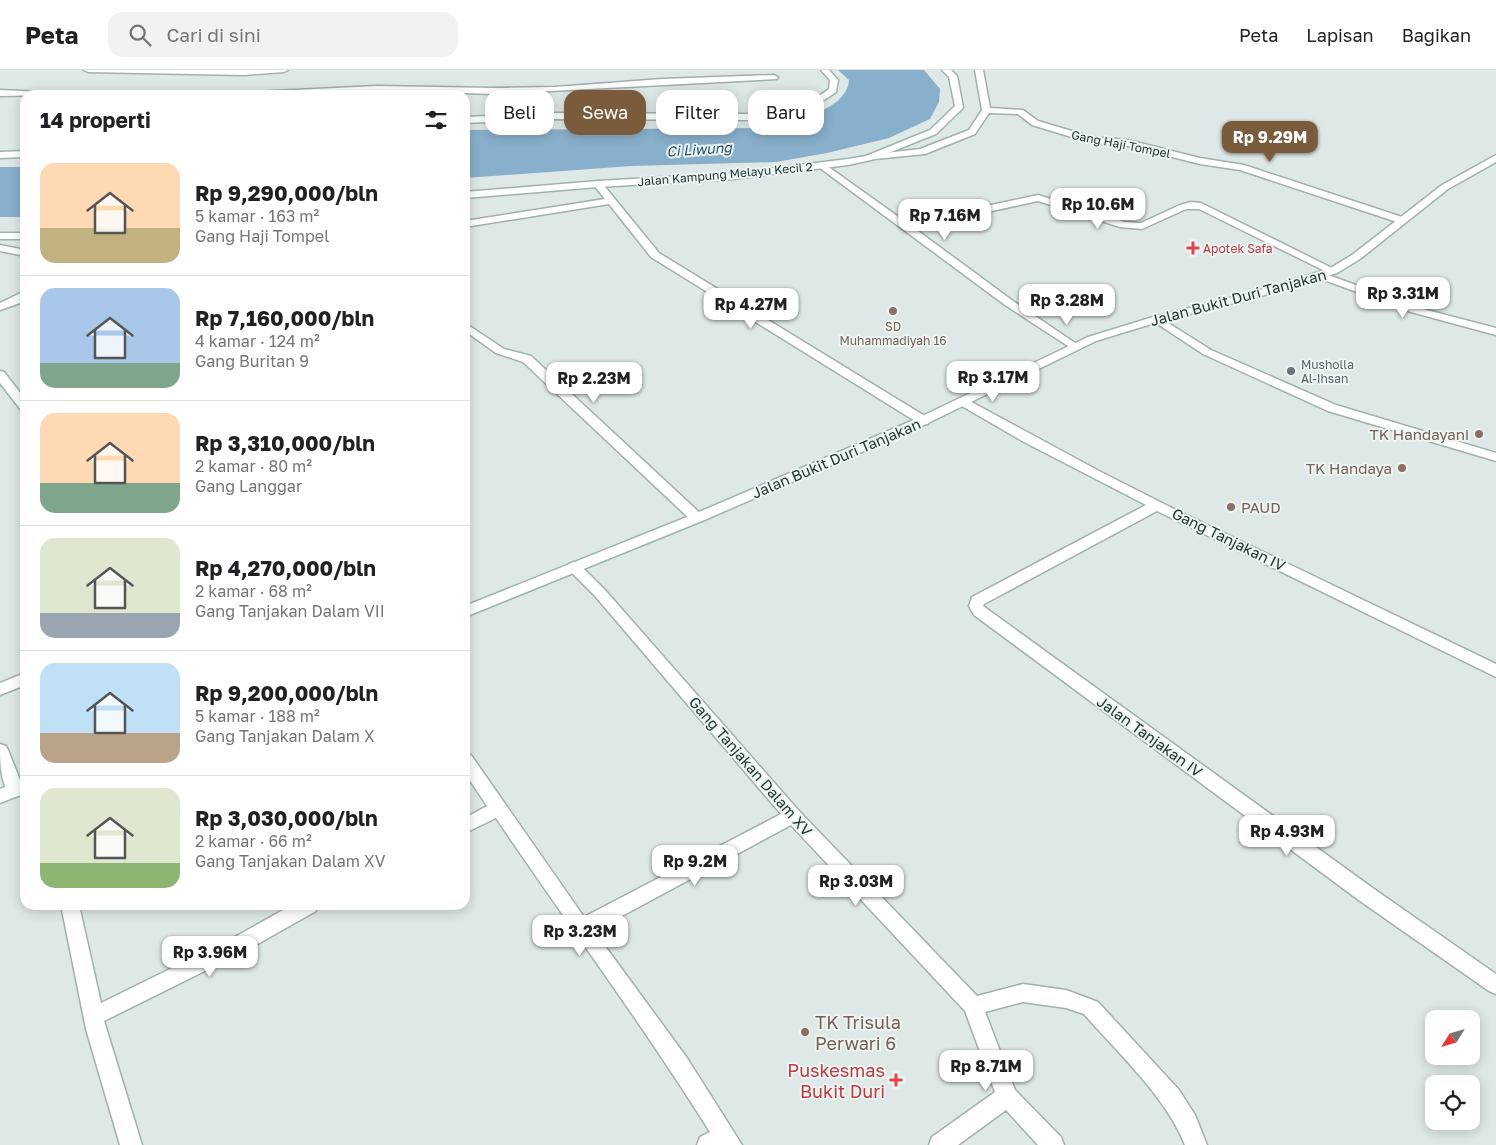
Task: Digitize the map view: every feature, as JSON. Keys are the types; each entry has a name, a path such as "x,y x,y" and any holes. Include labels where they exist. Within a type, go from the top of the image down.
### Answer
{"street":[{"path":"88,70 244,73 284,70"},
{"path":"470,120 553,116 752,117 784,114 807,108 821,101 834,90 834,80 824,70"},
{"name":"Jalan Kampung Melayu Kecil 2","path":"470,195 598,184 734,176 823,166 868,158 933,132 960,106 953,76 946,70"},
{"path":"868,158 922,152 972,132 986,110 978,70"},
{"path":"470,90 555,89 662,80 774,77"},
{"path":"336,90 369,88 451,90"},
{"path":"0,94 20,94"},
{"name":"Gang Haji Tompel","path":"986,110 1020,112 1035,123 1090,140 1128,143 1200,161 1241,167 1401,220"},
{"path":"0,155 20,154"},
{"name":"Jalan Bukit Duri Tanjakan","path":"470,610 697,518 924,421 1074,347 1110,332 1254,295 1332,271 1356,257 1445,187 1496,158"},
{"path":"823,166 1008,303 1074,347"},
{"path":"598,184 655,256 924,421"},
{"path":"905,227 1038,198 1124,225 1133,226 1142,226 1192,205 1201,206 1332,271"},
{"path":"470,223 611,201"},
{"path":"0,236 20,236"},
{"path":"0,248 20,252"},
{"path":"1320,275 1415,310 1496,332"},
{"path":"0,307 20,298"},
{"path":"1157,319 1208,352 1332,408 1496,457"},
{"path":"470,330 500,351 527,359 697,518"},
{"path":"0,375 20,400"},
{"name":"Gang Tanjakan IV","path":"964,402 1096,476 1417,630 1496,671"},
{"name":"Jalan Tanjakan IV","path":"1158,505 977,601 976,606 979,612 1359,889 1496,985"},
{"name":"Gang Tanjakan Dalam XV","path":"574,567 600,593 794,816 973,1006 1006,1096 1053,1145"},
{"path":"0,689 20,681"},
{"path":"0,750 13,791"},
{"path":"470,767 581,928 680,1066 721,1142"},
{"path":"470,823 498,809"},
{"path":"581,928 794,816"},
{"path":"71,910 96,1029 131,1145"},
{"path":"94,1016 240,944 300,910"},
{"path":"973,1006 1023,992 1066,999 1091,1008 1171,1097 1187,1122 1196,1145"},
{"path":"940,1145 1006,1096"}],"water":[{"name":"Ci Liwung","path":"838,70 924,70 940,89 939,102 930,119 889,138 827,153 776,162 631,166 470,178 470,130 485,130 485,135 554,135 554,129 564,129 564,135 646,135 646,129 656,129 656,135 738,135 738,128 748,128 748,135 824,135 824,109 838,101 846,91 849,80"},
{"path":"0,167 20,167 20,217 0,217"}],"place":[{"name":"Apotek Safa","path":"1193,248"},
{"name":"SD Muhammadiyah 16","path":"893,311"},
{"name":"Musholla Al-Ihsan","path":"1291,371"},
{"name":"TK Handayani","path":"1479,434"},
{"name":"TK Handaya","path":"1402,468"},
{"name":"PAUD","path":"1231,507"},
{"name":"TK Trisula Perwari 6","path":"805,1032"},
{"name":"Puskesmas Bukit Duri","path":"896,1080"}]}
